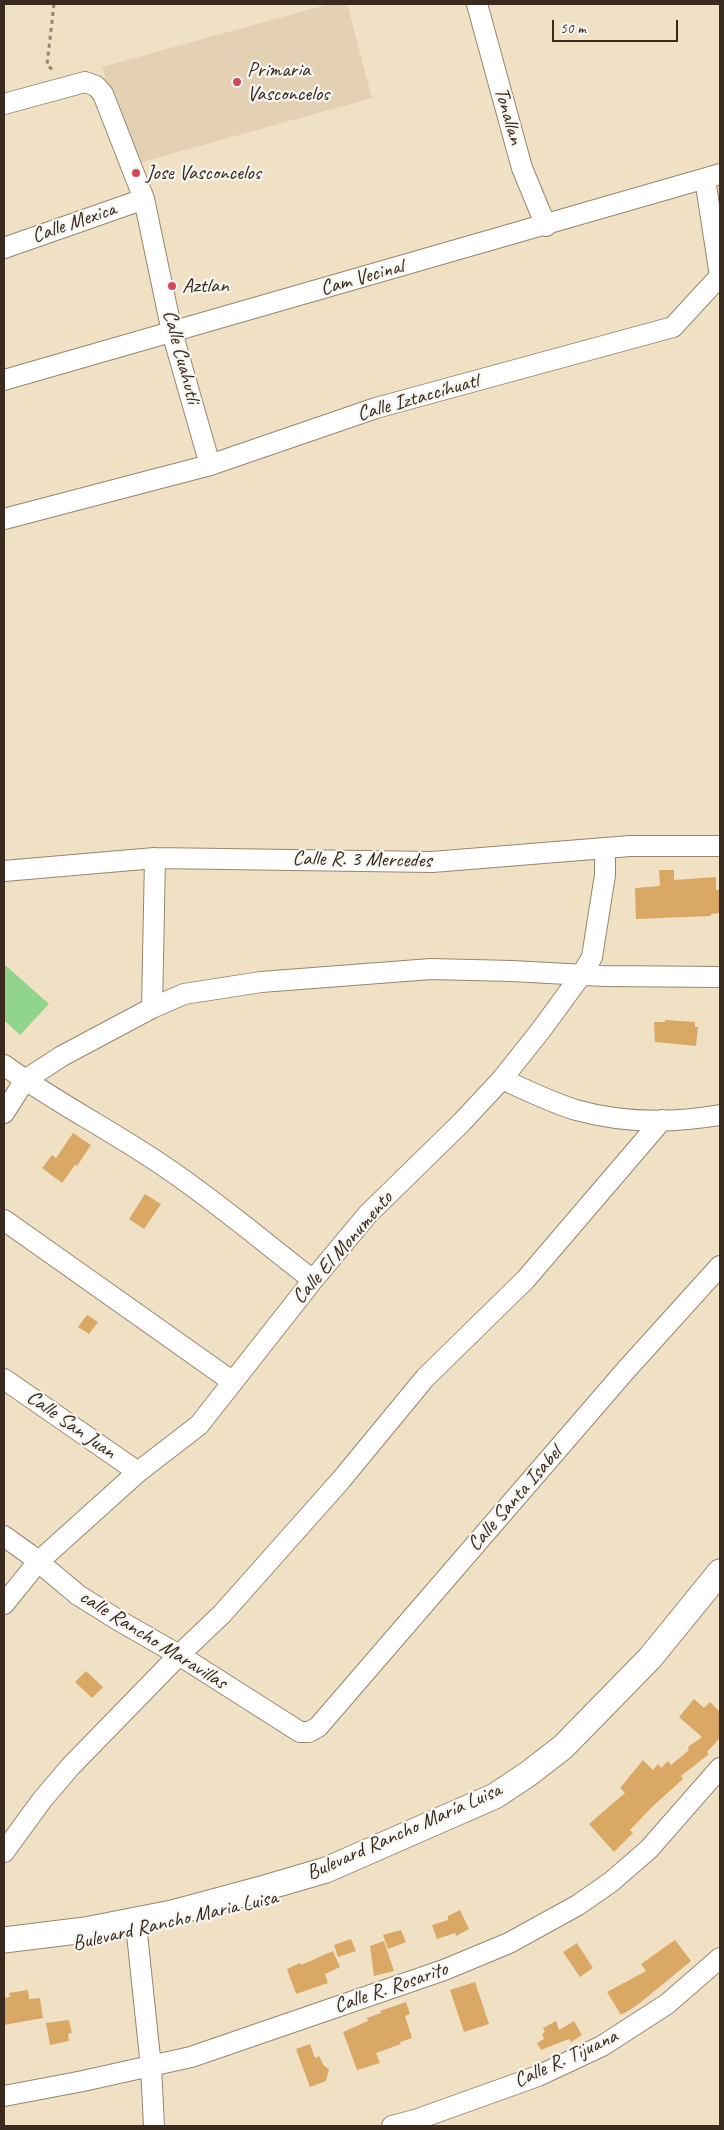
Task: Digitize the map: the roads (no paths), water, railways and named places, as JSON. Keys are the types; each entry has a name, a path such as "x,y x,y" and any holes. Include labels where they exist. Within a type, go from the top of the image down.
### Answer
{"street":[{"name":"Tonallan","path":"477,4 522,168 546,226"},
{"name":"Calle Cuahutli","path":"4,104 85,82 96,86 103,94 144,199 172,332 210,465"},
{"name":"Cam Vecinal","path":"4,380 713,177"},
{"name":"Calle Iztaccíhuatl","path":"4,519 210,465 376,408 673,327 720,276 713,177"},
{"name":"Calle Mexica","path":"4,248 144,199"},
{"name":"Calle R. 3 Mercedes","path":"4,871 155,858 432,862 606,848 720,846"},
{"name":"Calle El Monumento","path":"4,1604 38,1562 138,1472 199,1425 313,1280 368,1214 462,1122 502,1079 541,1030 582,974 592,957 605,876 606,848"},
{"path":"152,1008 155,858"},
{"path":"4,1113 25,1080 62,1056 152,1008 184,994 261,982 431,969 604,976 720,977"},
{"path":"4,1065 169,1169 313,1280"},
{"path":"502,1079 576,1110 621,1119 688,1120 720,1115"},
{"path":"4,1852 42,1800 70,1767 179,1655 222,1614 341,1480 425,1378 526,1278 662,1120"},
{"path":"4,1220 233,1382"},
{"name":"Calle Santa Isabel","path":"309,1732 318,1728 626,1370 720,1266"},
{"name":"Calle San Juan","path":"4,1379 138,1472"},
{"name":"calle Rancho Maravillas","path":"4,1536 78,1595 179,1655 300,1732 309,1732"},
{"name":"Bulevard Rancho María Luisa","path":"4,1940 85,1930 172,1913 261,1890 326,1870 495,1796 564,1747 650,1658 720,1572"},
{"name":"Bulevard Rancho Maria Luisa","path":"4,1954 88,1943 137,1934 260,1904 332,1881 493,1810 522,1793 589,1738 672,1653 720,1592"},
{"name":"Calle R. Rosarito","path":"4,2096 151,2067 191,2057 444,1970 509,1943 578,1905 611,1882 649,1849 720,1768"},
{"path":"137,1934 151,2067 154,2126"},
{"name":"Calle R. Tijuana","path":"392,2126 538,2076 602,2046 666,2004 720,1958"}],"place":[{"name":"Primaria Vasconcelos","path":"237,82"},
{"name":"Jose Vasconcelos","path":"136,173"},
{"name":"Aztlan","path":"172,286"}]}
